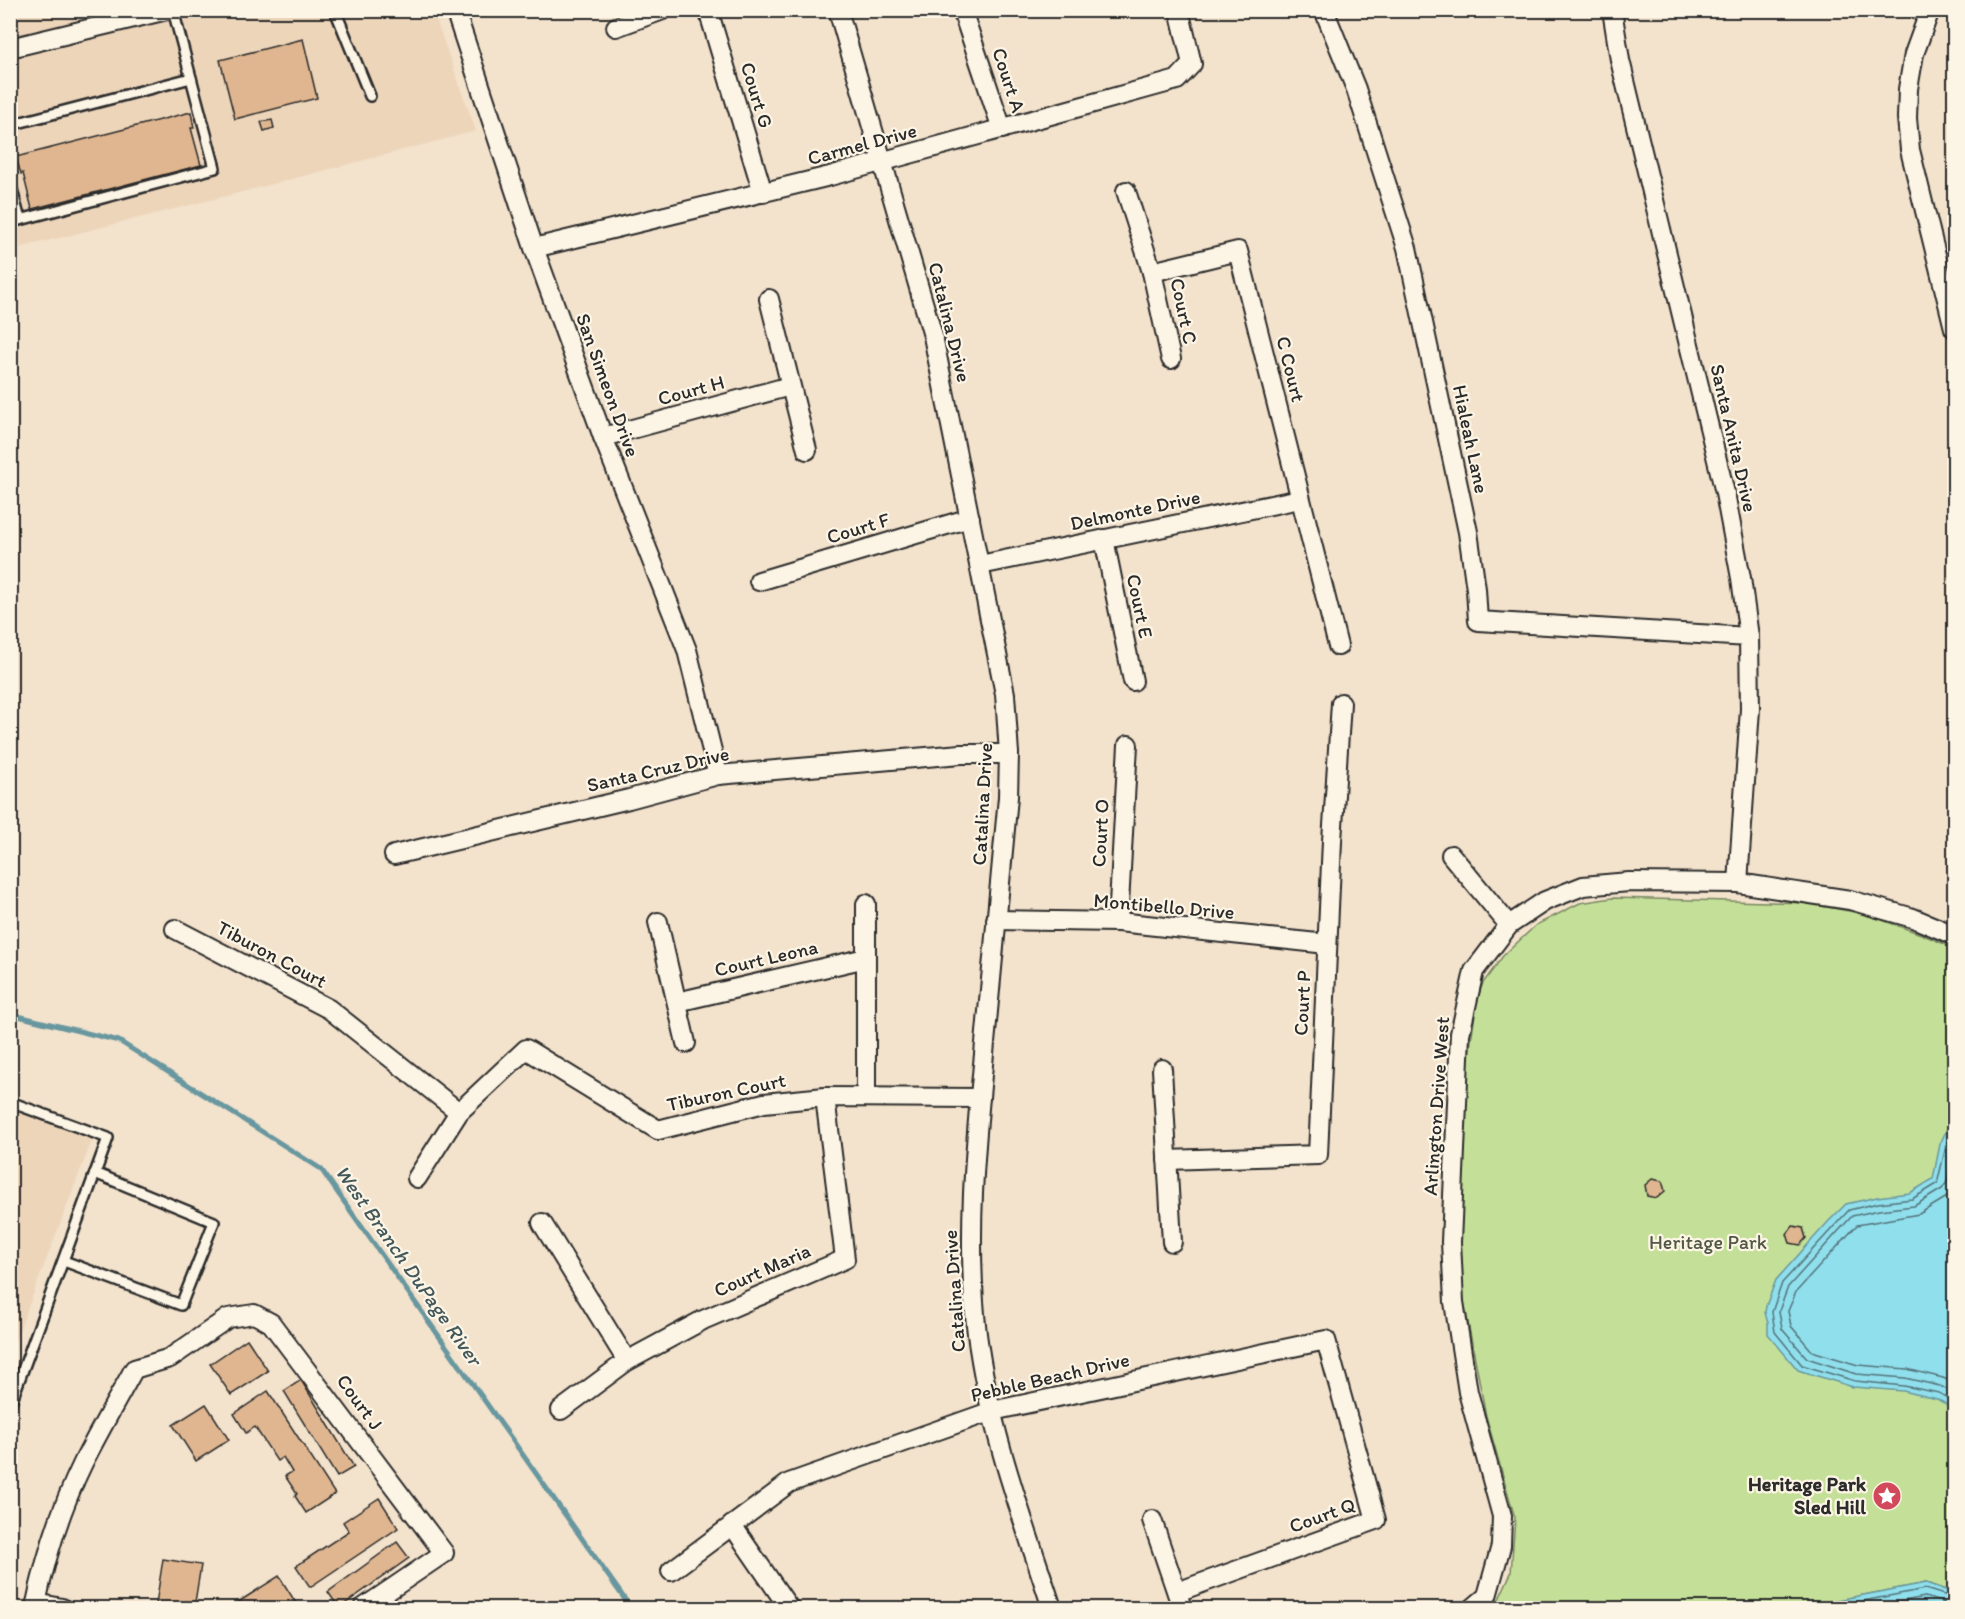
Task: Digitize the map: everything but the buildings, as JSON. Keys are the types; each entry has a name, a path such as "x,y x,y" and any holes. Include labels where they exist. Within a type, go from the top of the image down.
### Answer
{"street":[{"path":"10,48 136,15 167,10"},
{"name":"San Simeon Drive","path":"455,10 534,248 603,437 687,650 718,775"},
{"path":"616,27 663,10"},
{"name":"Court G","path":"708,10 763,193"},
{"name":"Catalina Drive","path":"838,10 933,336 1002,674 1009,754 1008,797 972,1193 972,1263 977,1334 992,1411 1008,1474 1052,1608"},
{"name":"Court A","path":"962,10 1002,129"},
{"name":"Carmel Drive","path":"534,248 883,162 1177,80 1192,64 1179,10"},
{"name":"Hialeah Lane","path":"1324,10 1356,89 1407,248 1468,532 1478,621 1749,637"},
{"name":"Santa Anita Drive","path":"1612,10 1620,60 1727,502 1741,578 1749,637 1750,709 1738,883"},
{"path":"1930,10 1914,54 1908,89 1907,118 1910,150 1954,328"},
{"name":"Court C","path":"1126,191 1152,272 1171,359"},
{"name":"Court C","path":"1152,272 1238,251"},
{"name":"C Court","path":"1238,251 1338,646"},
{"path":"769,298 807,450"},
{"name":"Court H","path":"603,437 790,386"},
{"name":"Delmonte Drive","path":"980,565 1300,499"},
{"name":"Court F","path":"759,581 970,518"},
{"name":"Court E","path":"1104,539 1133,681"},
{"name":"Court P","path":"1167,1161 1318,1155 1341,703"},
{"name":"Court O","path":"1118,922 1128,745"},
{"name":"Santa Cruz Drive","path":"394,855 629,800 718,775 961,754 1009,754"},
{"path":"1451,855 1509,925"},
{"name":"Arlington Drive West","path":"1473,1608 1487,1596 1502,1546 1502,1516 1468,1392 1454,1302 1451,1242 1460,1034 1474,970 1509,925 1545,901 1583,886 1629,882 1738,883 1850,900 1913,918 1954,935"},
{"path":"866,1096 867,904"},
{"name":"Montibello Drive","path":"996,920 1118,922 1327,944"},
{"path":"658,922 686,1043"},
{"name":"Tiburon Court","path":"175,929 329,1010 459,1112"},
{"name":"Court Leona","path":"677,1002 866,958"},
{"name":"Tiburon Court","path":"417,1178 459,1112 526,1049 658,1130 764,1103 825,1097 866,1096 980,1098"},
{"path":"1162,1070 1172,1242"},
{"name":"Court Maria","path":"561,1410 627,1361 703,1320 844,1259 825,1097"},
{"path":"542,1223 627,1361"},
{"name":"Court J","path":"36,1606 44,1569 64,1507 82,1464 134,1368 170,1358 228,1318 254,1314 271,1323 444,1553 363,1608"},
{"name":"Pebble Beach Drive","path":"671,1571 789,1482 992,1411 1326,1340"},
{"name":"Court Q","path":"1152,1520 1179,1600 1376,1520 1326,1340"},
{"path":"732,1525 789,1608"},
{"path":"36,1606 62,1608"}],"lane":[{"path":"10,182 20,220 214,168 173,10"},
{"path":"335,10 370,96"},
{"path":"10,125 191,78"},
{"path":"10,1102 108,1138 10,1405"},
{"path":"63,1261 181,1305 214,1222 96,1173"}],"shaded area":[{"path":"11,11 129,11 11,41"},
{"path":"196,11 433,11 476,131 11,250 10,51"},
{"path":"10,1109 92,1140 11,1352"}],"green space":[{"name":"Heritage Park","path":"1612,898 1806,903 1865,914 1954,948 1954,1593 1926,1583 1796,1608 1493,1608 1511,1573 1515,1518 1486,1416 1462,1291 1460,1194 1468,1062 1477,1000 1483,983 1503,956 1536,925 1580,903"}],"water":[{"path":"1954,1114 1954,1409 1937,1399 1903,1391 1853,1387 1798,1370 1768,1334 1766,1306 1776,1280 1846,1204 1910,1193 1933,1179 1940,1144"},
{"path":"1926,1583 1954,1593 1954,1608 1796,1608"}],"waterway":[{"name":"West Branch DuPage River","path":"10,1014 119,1041 321,1169 631,1608"}],"place":[{"name":"Heritage Park Sled Hill","path":"1887,1496"}]}
